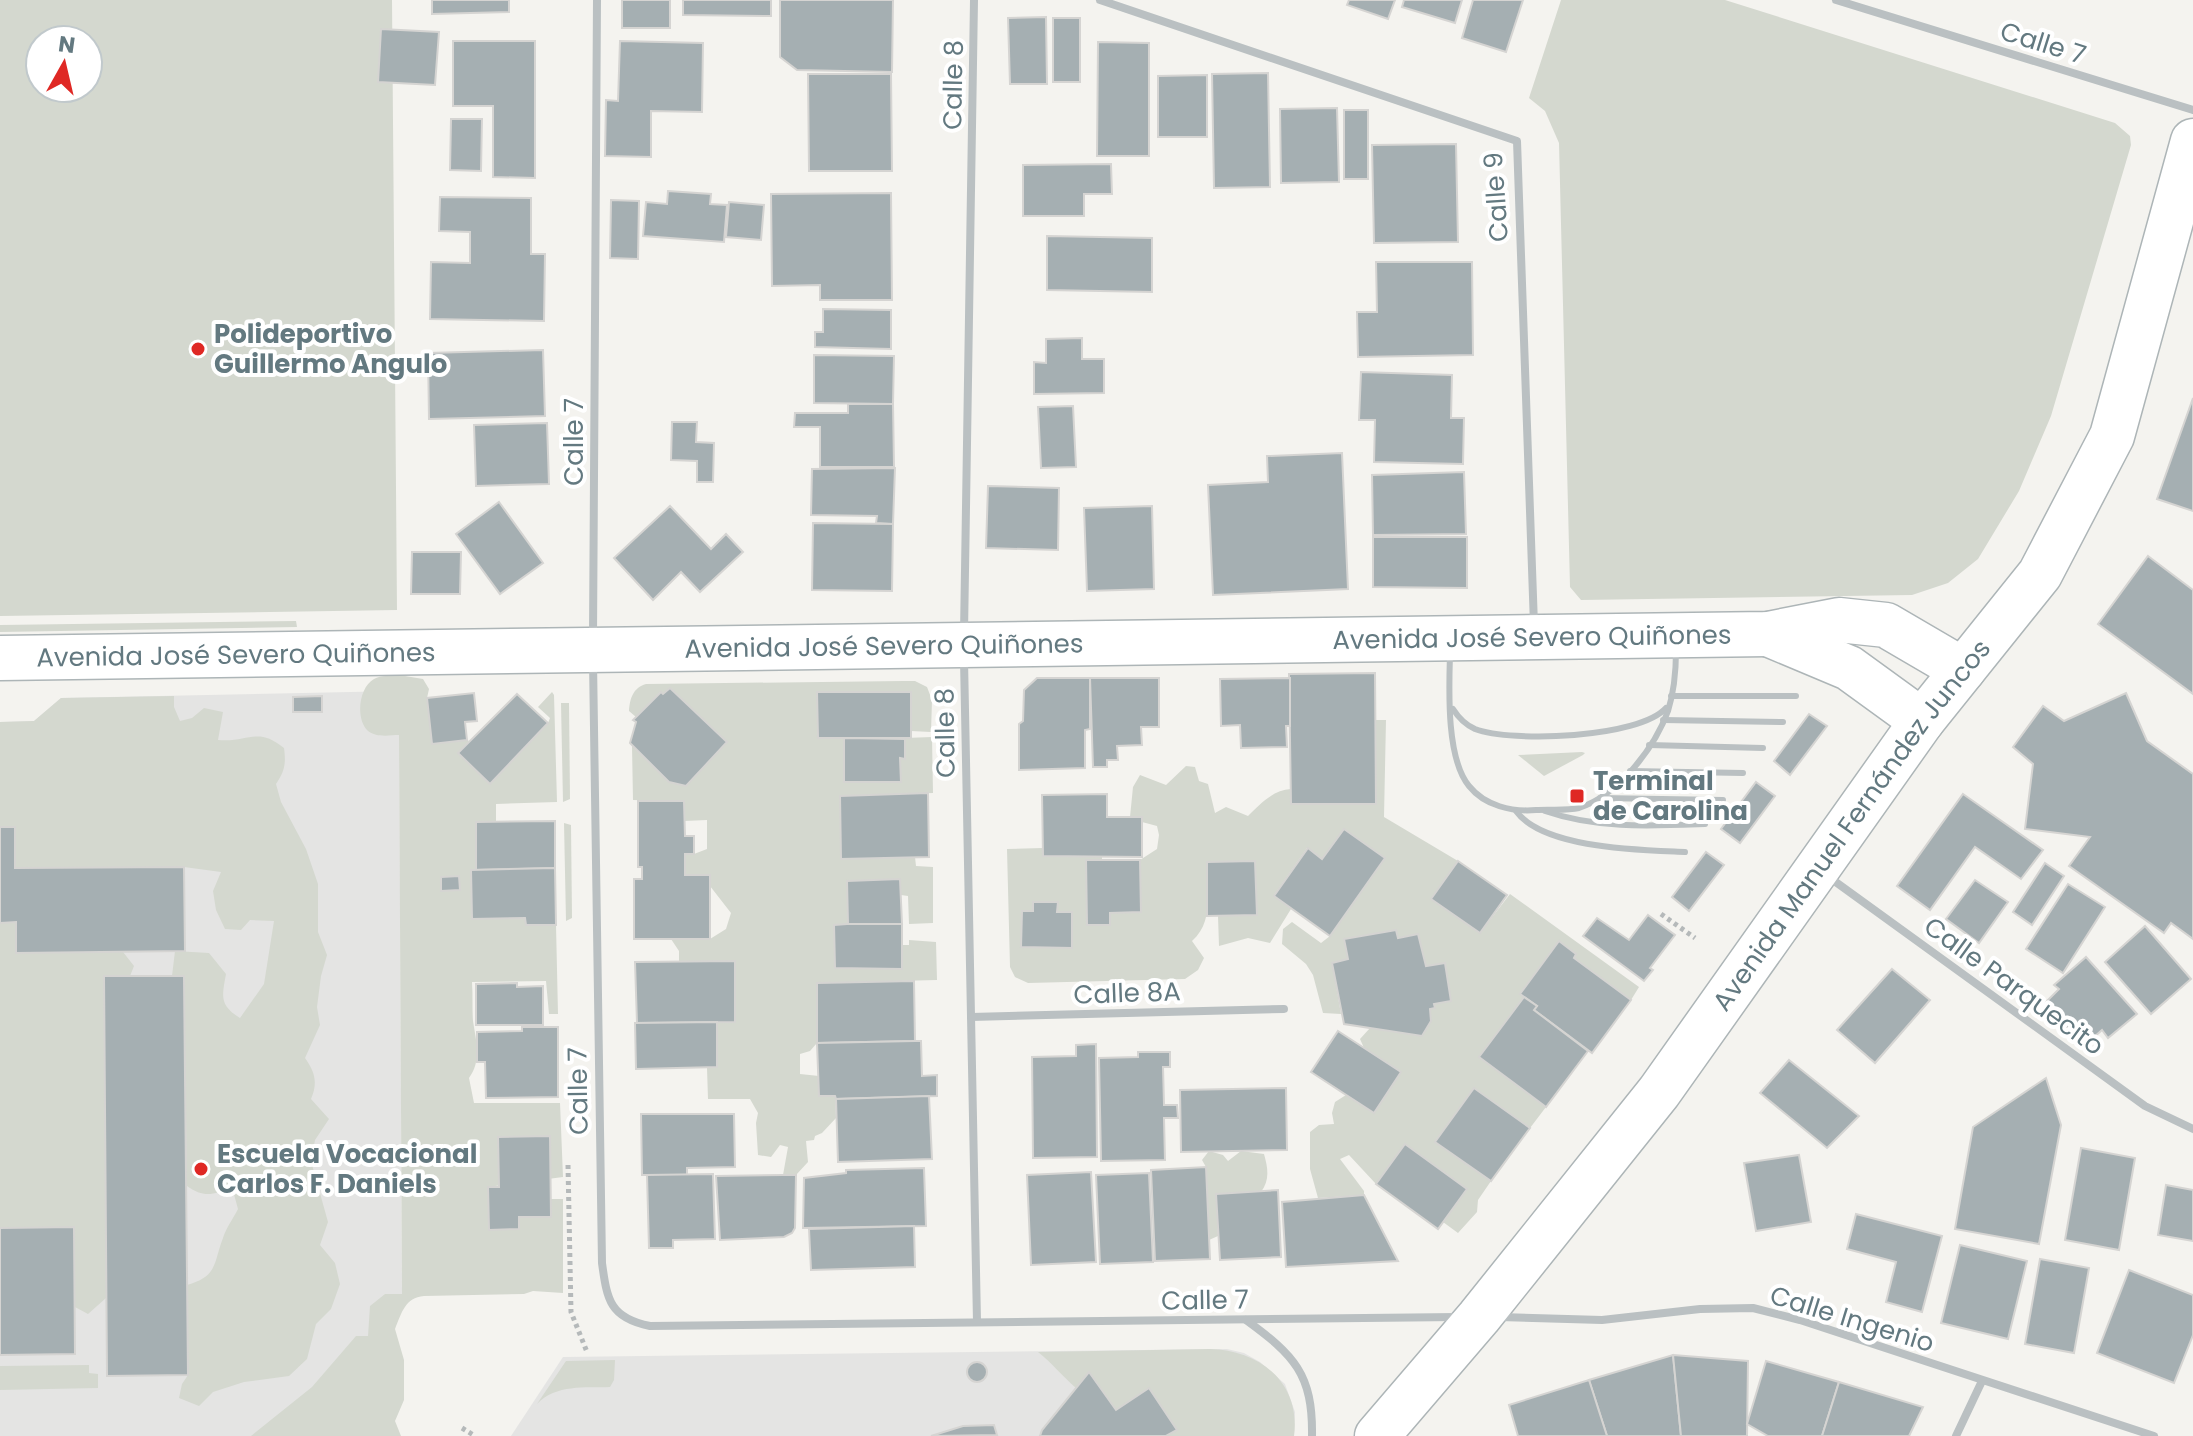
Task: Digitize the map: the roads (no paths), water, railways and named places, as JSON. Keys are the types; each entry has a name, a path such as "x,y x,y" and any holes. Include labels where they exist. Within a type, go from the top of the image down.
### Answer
{"street":[{"name":"Calle 7","path":"597,0 593,651 601,1244 609,1300 630,1322 650,1326 1479,1317"},
{"name":"Calle 8","path":"974,0 964,644 977,1322"},
{"name":"Calle 9","path":"1100,0 1517,141 1534,638"},
{"name":"Calle 7","path":"1836,0 2193,110"},
{"name":"Avenida Manuel Fernández Juncos","path":"1377,1436 1479,1317 1659,1092 1922,721 2040,574 2112,436 2193,141"},
{"name":"Avenida José Severo Quiñones","path":"0,658 1768,634 1839,620 1886,625 1963,670"},
{"name":"Avenida José Severo Quiñones","path":"1768,634 1849,668 1922,721"},
{"name":"Calle Parquecito","path":"1816,867 2145,1106 2193,1129"},
{"name":"Calle 8A","path":"971,1017 1284,1009"},
{"name":"Calle Ingenio","path":"1479,1317 1602,1320 1700,1309 1753,1308 1800,1320 2154,1436"},
{"path":"1246,1320 1282,1347 1299,1369 1309,1392 1312,1436"},
{"path":"1956,1436 1982,1381"}],"lane":[{"path":"1450,638 1451,705 1455,749 1461,772 1469,786 1487,801 1516,811 1577,808 1600,798 1630,771 1663,720 1676,671 1677,635"},
{"path":"1671,696 1796,696"},
{"path":"1451,705 1463,721 1474,728 1512,736 1612,732 1652,719 1668,705"},
{"path":"1663,720 1783,722"},
{"path":"1649,745 1763,748"},
{"path":"1630,771 1743,773"},
{"path":"1600,798 1723,800"},
{"path":"1542,810 1590,823 1642,826 1705,824"},
{"path":"1516,811 1521,818 1543,830 1608,848 1685,852"}],"place":[{"name":"Polideportivo Guillermo Angulo","path":"198,349"},
{"name":"Terminal de Carolina","path":"1577,796"},
{"name":"Escuela Vocacional Carlos F. Daniels","path":"201,1169"}]}
